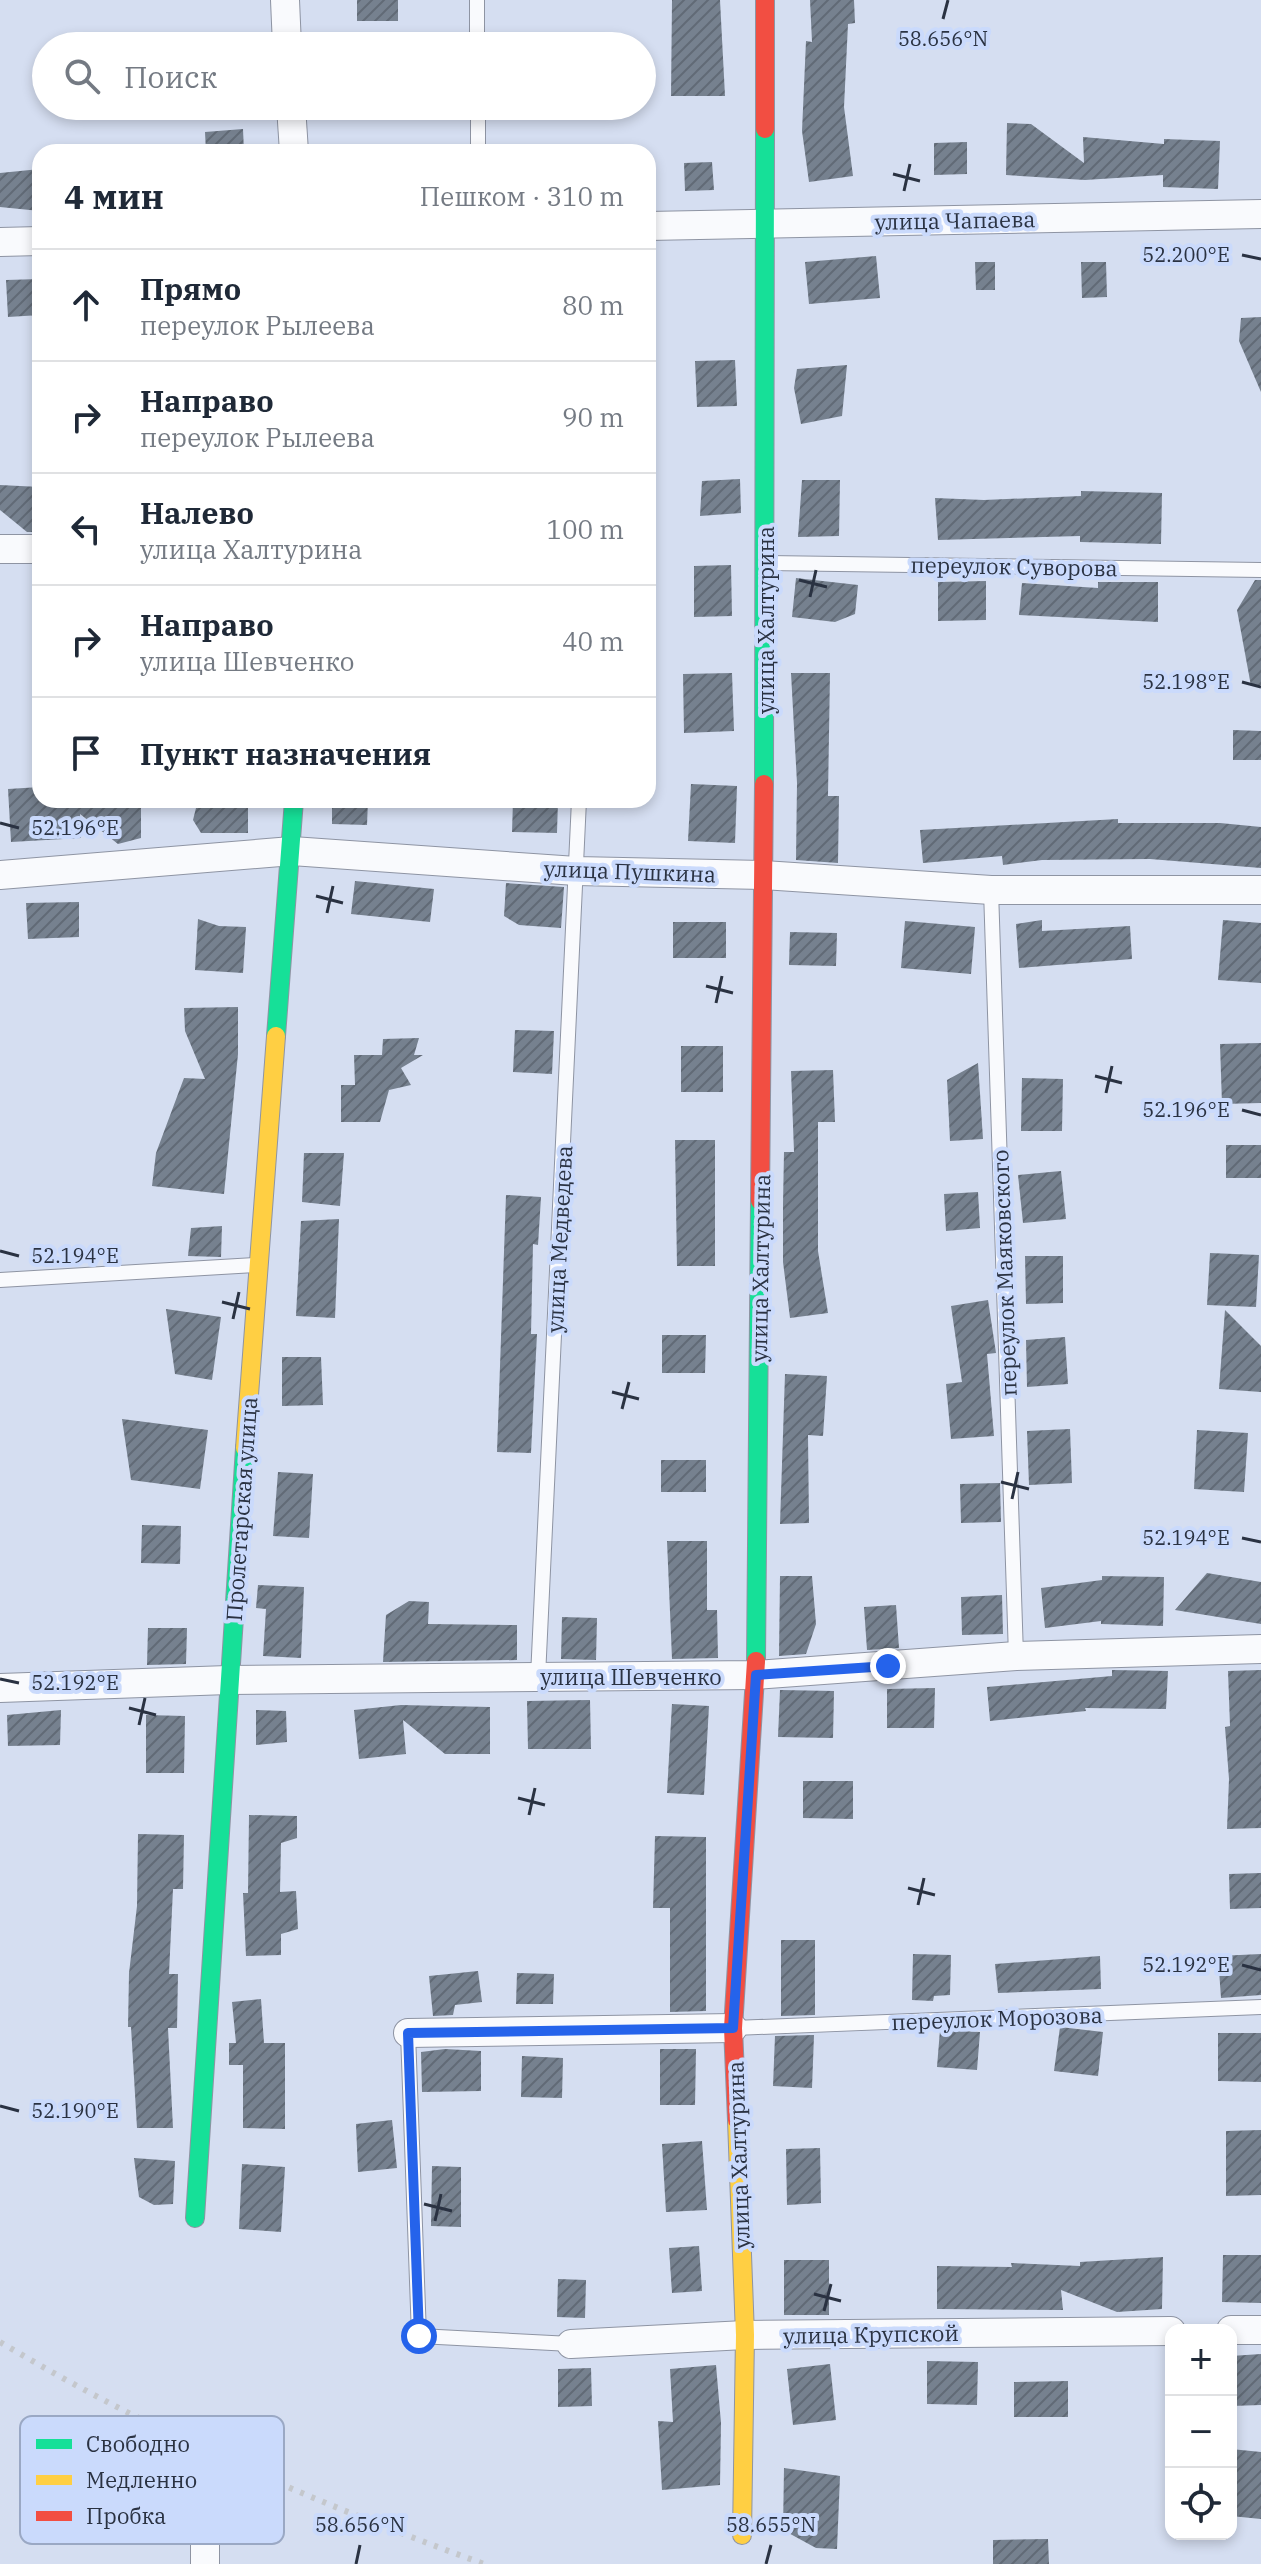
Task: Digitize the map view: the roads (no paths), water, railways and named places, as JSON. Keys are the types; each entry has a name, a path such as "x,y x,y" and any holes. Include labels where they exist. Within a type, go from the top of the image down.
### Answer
{"street":[{"path":"285,0 286,32"},
{"name":"улица Халтурина","path":"742,2535 745,2335 733,2028 756,1675 766,563 765,0"},
{"path":"292,120 293,144"},
{"name":"улица Чапаева","path":"656,226 1261,214"},
{"path":"0,242 32,241"},
{"path":"0,549 32,549"},
{"name":"Пролетарская улица","path":"195,2218 228,1680 294,808"},
{"name":"улица Пушкина","path":"0,875 292,851 576,871 763,875 991,890 1261,890"},
{"name":"улица Шевченко","path":"0,1688 228,1680 756,1675 1016,1656 1261,1649"},
{"path":"408,2033 733,2028"},
{"path":"1237,2330 1261,2330"},
{"name":"улица Крупской","path":"571,2344 745,2335 1165,2331"}],"lane":[{"path":"477,0 477,32"},
{"path":"478,120 478,144"},
{"name":"переулок Суворова","path":"766,563 1261,570"},
{"name":"улица Медведева","path":"538,1677 579,808"},
{"name":"переулок Маяковского","path":"991,890 1016,1656"},
{"path":"0,1280 260,1265"},
{"name":"переулок Морозова","path":"733,2028 1261,2007"},
{"path":"408,2033 419,2336 571,2344"}],"railway":[{"path":"0,2342 135,2416"},
{"path":"284,2485 484,2564"}]}
